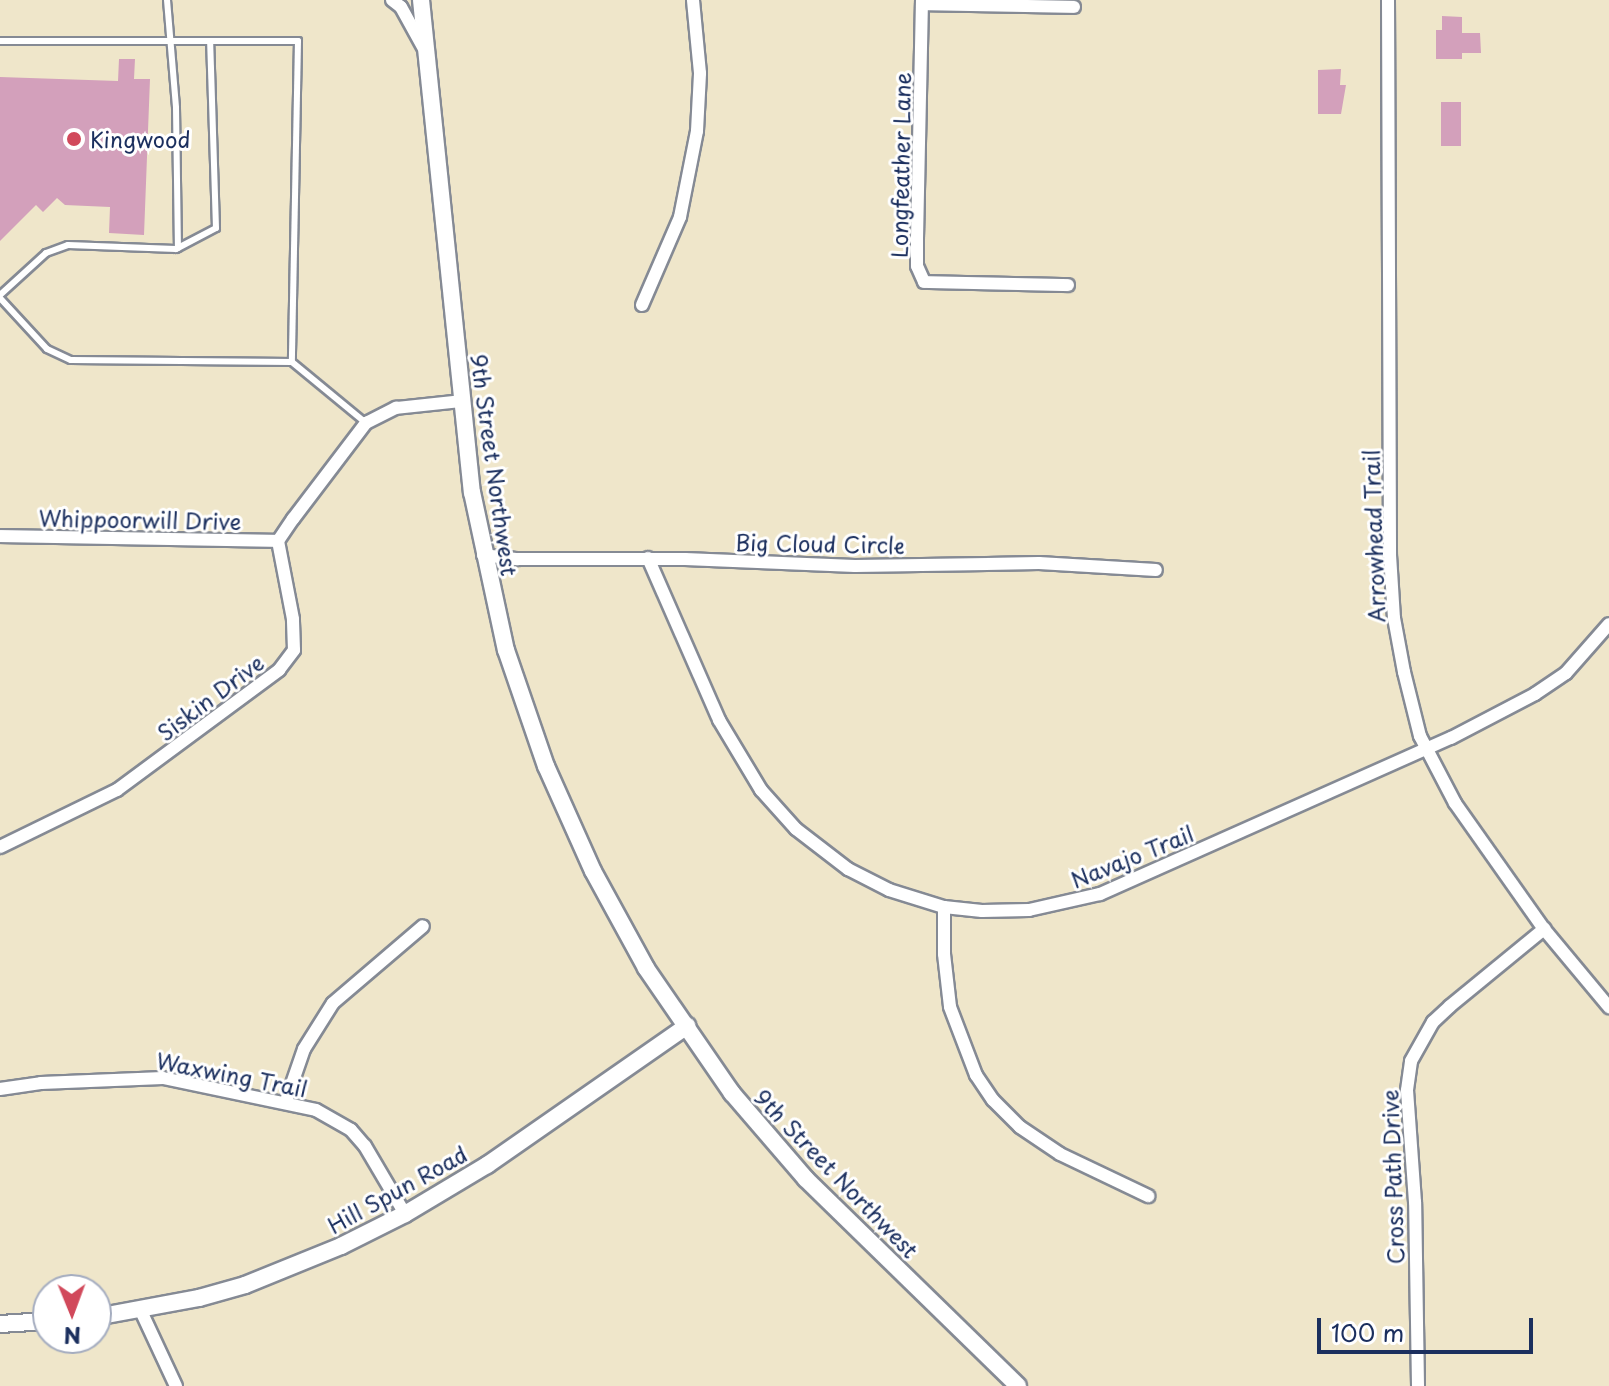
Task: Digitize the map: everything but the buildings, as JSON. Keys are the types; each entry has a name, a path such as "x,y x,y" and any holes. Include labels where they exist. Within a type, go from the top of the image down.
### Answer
{"street":[{"path":"392,0 409,19 425,51"},
{"name":"9th Street Northwest","path":"421,0 462,401 483,555 506,650 546,766 593,871 638,954 732,1093 797,1168 1018,1386"},
{"path":"642,305 680,217 694,146 700,73 693,0"},
{"name":"Arrowhead Trail","path":"1388,0 1391,590 1404,672 1416,721 1455,803 1544,929 1609,1007"},
{"path":"922,2 1074,7"},
{"name":"Longfeather Lane","path":"922,2 917,266 924,282 1068,285"},
{"path":"278,541 366,423 396,408 462,401"},
{"name":"Whippoorwill Drive","path":"0,536 278,541"},
{"name":"Siskin Drive","path":"0,847 117,790 279,670 294,650 293,619 278,541"},
{"name":"Big Cloud Circle","path":"483,555 518,559 648,558 855,566 1039,563 1156,570"},
{"name":"Navajo Trail","path":"648,558 719,720 770,801 796,829 848,869 889,890 944,907 1029,910 1100,894 1427,748 1535,694 1566,673 1609,624"},
{"path":"944,907 944,954 950,1007 976,1075 993,1100 1020,1127 1060,1154 1148,1196"},
{"path":"286,1101 304,1049 333,1003 423,926"},
{"name":"Cross Path Drive","path":"1418,1386 1415,1202 1407,1090 1411,1061 1433,1022 1544,929"},
{"name":"Hill Spun Road","path":"112,1315 199,1298 296,1266 405,1214 487,1165 687,1026"},
{"name":"Waxwing Trail","path":"0,1089 148,1077 186,1081 286,1101 332,1117 351,1130 365,1146 405,1214"},
{"path":"141,1311 176,1386"},
{"path":"0,1324 32,1322"}],"lane":[{"path":"167,0 168,42 176,108 178,248"},
{"path":"0,41 298,41 292,362"},
{"path":"210,42 216,228 178,248 68,245 46,253 0,297 47,349 71,360 292,362 366,423"}],"place":[{"name":"Kingwood","path":"74,139"}]}
